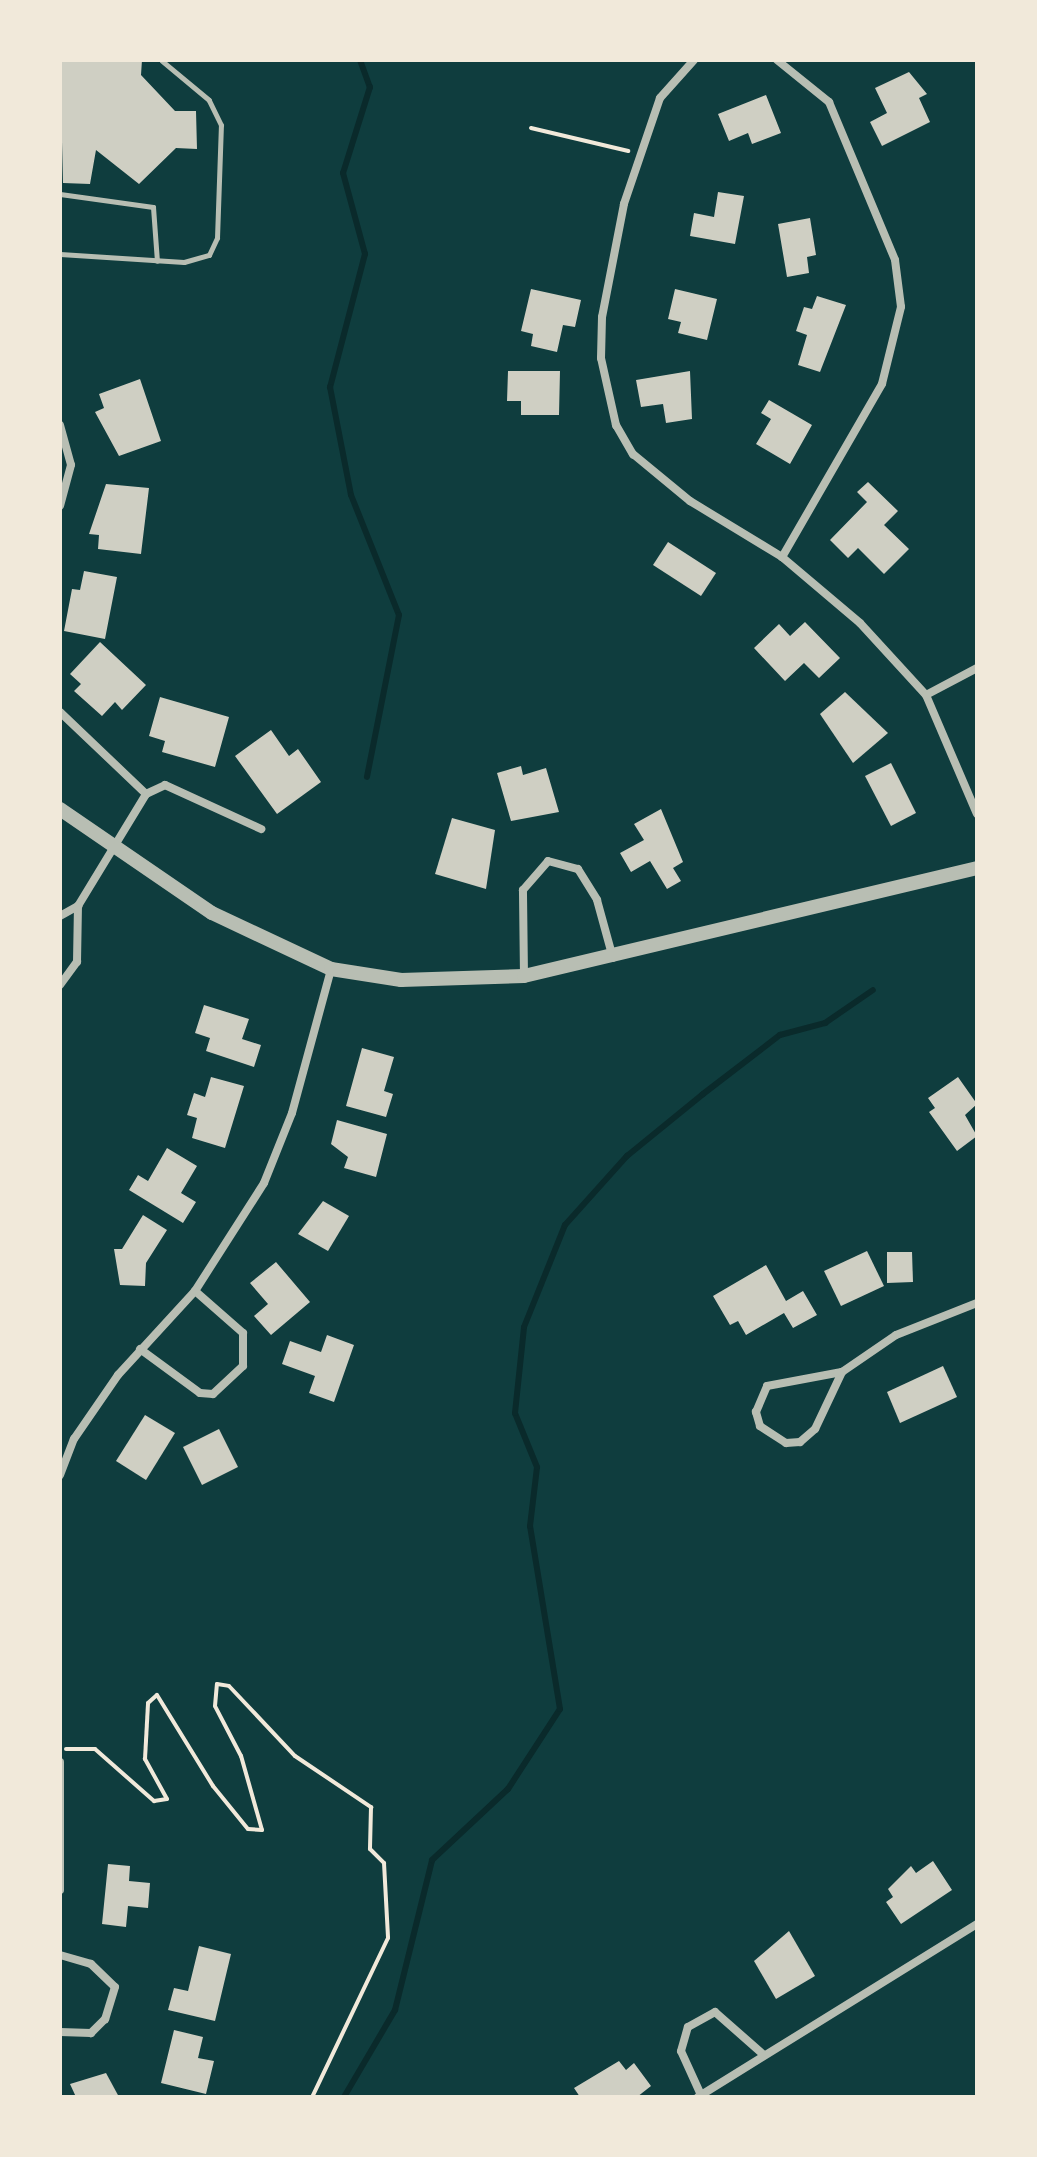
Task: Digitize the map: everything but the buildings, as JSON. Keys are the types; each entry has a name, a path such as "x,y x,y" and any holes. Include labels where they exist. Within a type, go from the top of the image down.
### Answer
{"street":[{"path":"694,60 660,98 638,153 602,317 601,358 616,425 633,454 690,501 782,557 860,623 926,695 977,814"},
{"path":"777,60 829,102 895,260 901,307 882,384 782,557"},
{"path":"60,425 71,465 60,506"},
{"path":"926,695 977,668"},
{"path":"60,712 146,794"},
{"path":"60,916 78,906 116,849 146,794 165,785 261,829"},
{"path":"60,809 212,913 331,969 401,980 524,976 613,959 977,868"},
{"path":"524,976 523,890 548,861 578,869 597,900 613,959"},
{"path":"60,985 77,962 78,906"},
{"path":"60,1475 74,1439 140,1349 195,1291 264,1183 292,1113 331,969"},
{"path":"140,1349 200,1393 213,1394 243,1366 243,1333 195,1291"},
{"path":"842,1372 815,1429 800,1442 786,1443 760,1426 756,1412 767,1386 842,1372 896,1335 977,1303"},
{"path":"60,1762 60,1890"},
{"path":"764,2055 715,2012 688,2027 681,2051 700,2096 977,1924"},
{"path":"60,1955 91,1964 115,1987 105,2019 91,2033 60,2032"}],"lane":[{"path":"60,254 200,262 209,255 217,238 221,125 209,100 161,60"},
{"path":"60,194 153,207 157,261"}],"path":[{"path":"531,128 638,153"},
{"path":"67,1749 95,1749 154,1801 167,1799 145,1759 148,1703 157,1695 213,1786 248,1829 262,1830 241,1756 215,1706 217,1684 229,1686 295,1756 371,1807 368,1835 384,1863 388,1938 312,2097"}],"waterway":[{"path":"360,60 370,87 343,173 365,254 330,387 351,495 399,615 367,777"},
{"path":"344,2097 395,2010 432,1860 508,1789 560,1709 530,1526 537,1467 515,1413 524,1327 565,1225 627,1156 780,1035 825,1023 873,990"}]}
